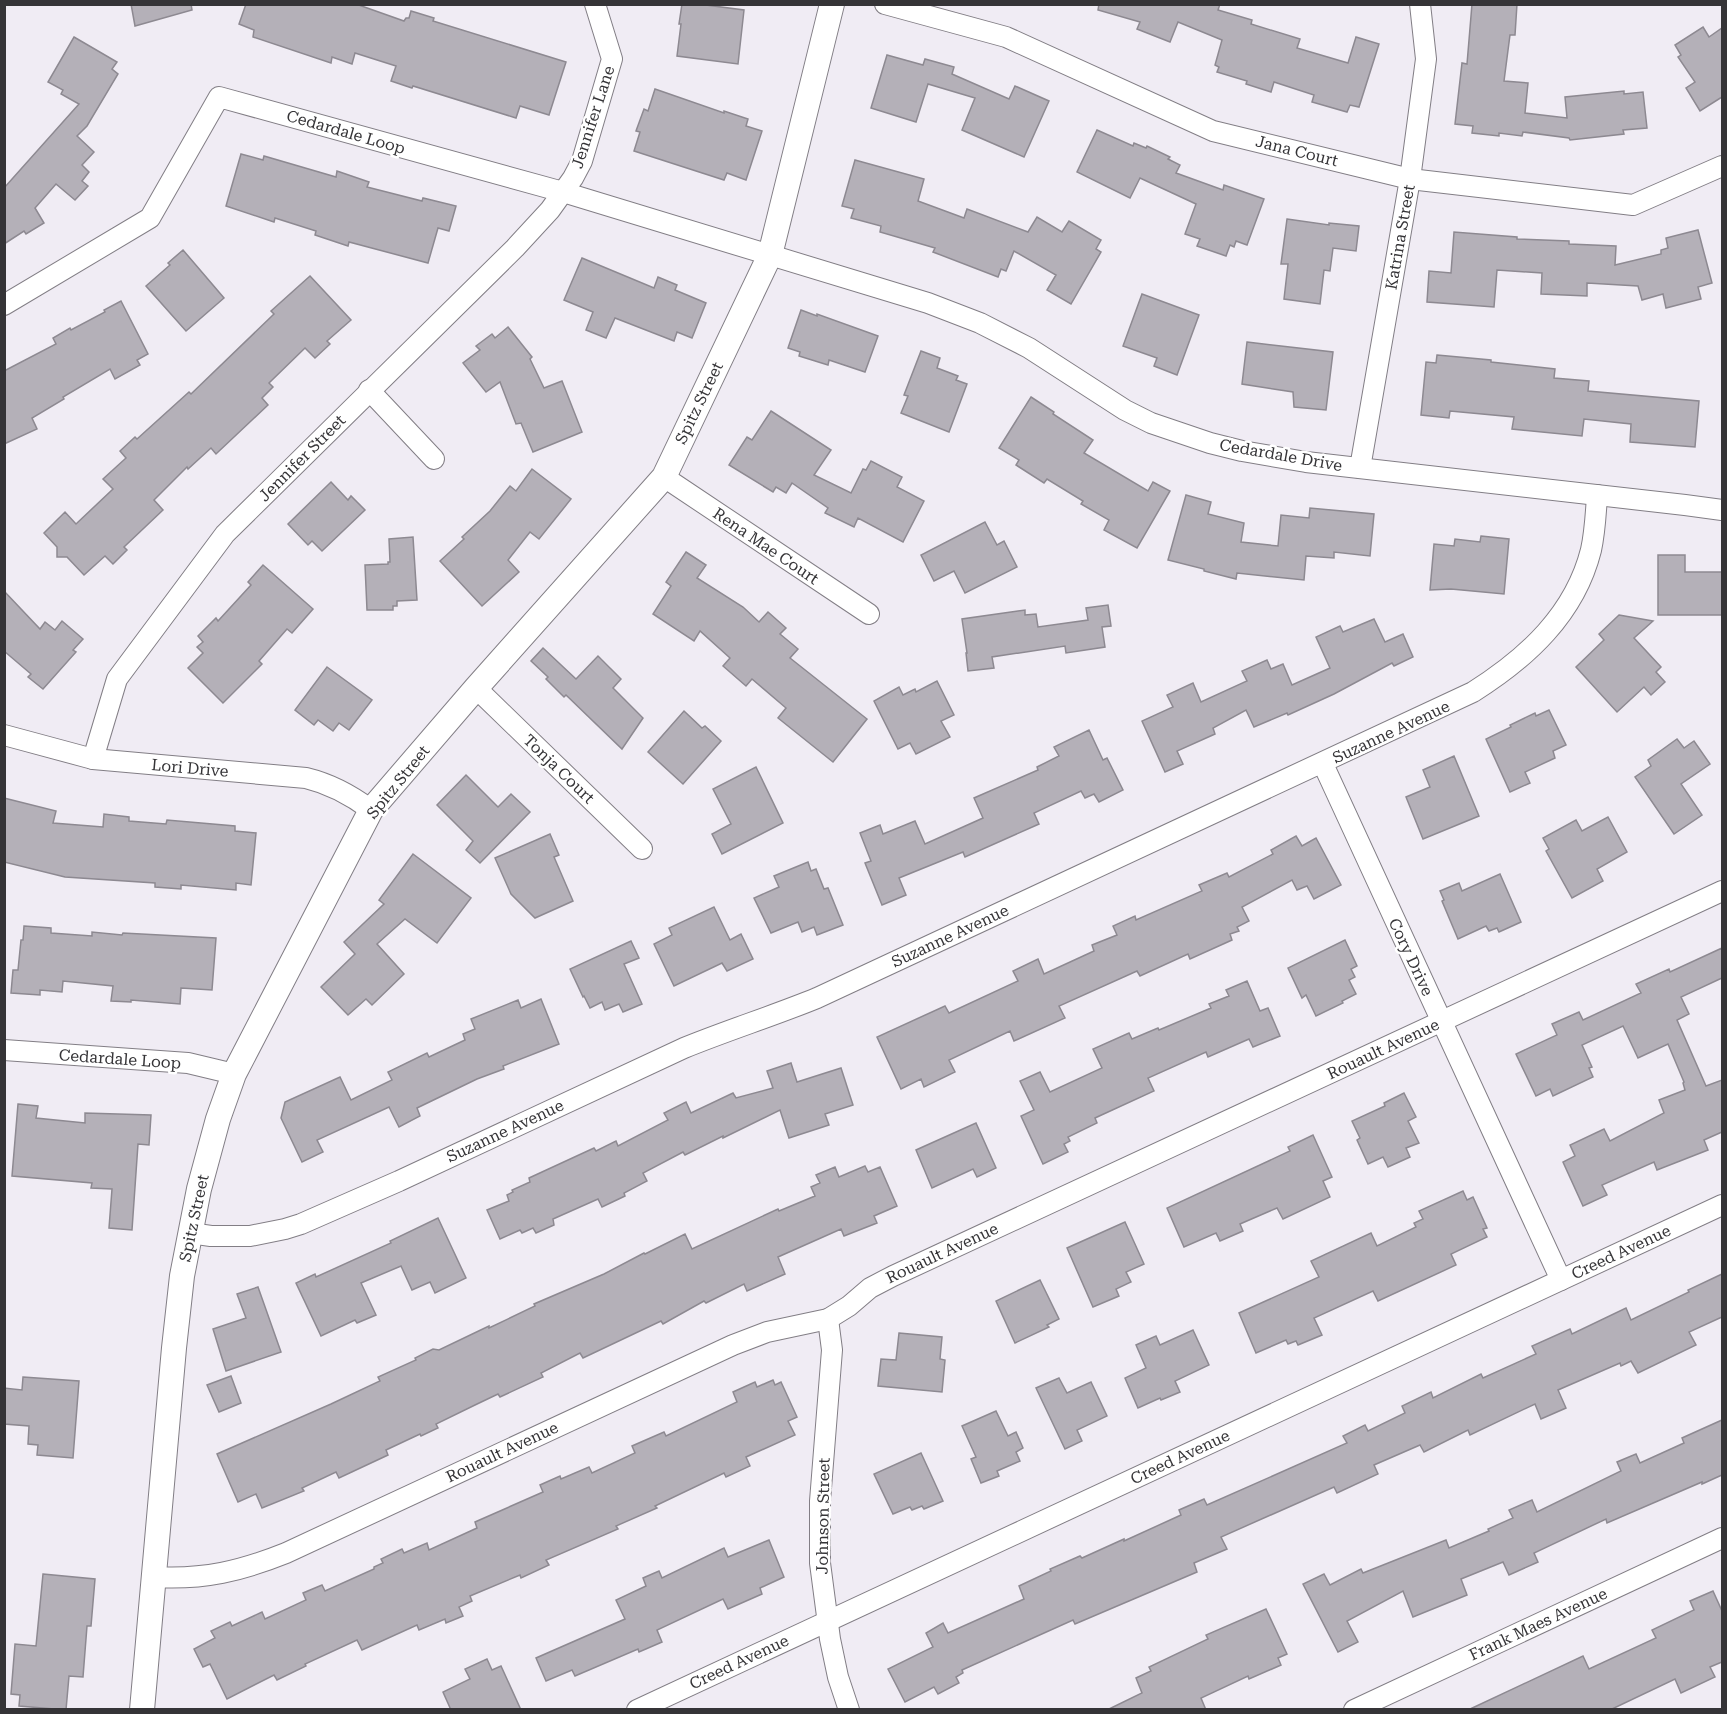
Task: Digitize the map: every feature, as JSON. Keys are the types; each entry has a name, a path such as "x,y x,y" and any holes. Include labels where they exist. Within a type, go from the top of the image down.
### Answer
{"street":[{"name":"Jennifer Lane","path":"563,192 582,161 612,59 595,4"},
{"name":"Spitz Street","path":"142,1710 182,1276 211,1143 234,1074 371,810 664,477 770,255 832,4"},
{"name":"Jana Court","path":"885,4 1006,37 1213,130 1410,179 1633,205 1722,166"},
{"name":"Katrina Street","path":"1360,468 1410,179 1426,59 1420,4"},
{"name":"Cedardale Loop","path":"4,305 150,218 219,97 563,192 770,255"},
{"name":"Jennifer Street","path":"93,759 117,679 225,534 515,248 550,210 563,192"},
{"name":"Cedardale Drive","path":"770,255 909,297 980,323 1029,348 1125,410 1178,433 1210,443 1276,458 1722,510"},
{"path":"369,390 434,459"},
{"name":"Rena Mae Court","path":"664,477 869,614"},
{"name":"Suzanne Avenue","path":"190,1233 211,1236 250,1236 285,1229 320,1216 684,1048 817,998 1323,764 1473,692 1524,656 1566,606 1577,588 1591,549 1597,495"},
{"name":"Tonja Court","path":"476,688 642,849"},
{"name":"Lori Drive","path":"4,735 93,759 306,778 345,792 371,810"},
{"name":"Cory Drive","path":"1323,764 1561,1280"},
{"name":"Rouault Avenue","path":"154,1577 190,1578 222,1574 286,1553 734,1345 767,1332 828,1319 849,1306 870,1288 893,1276 1722,891"},
{"name":"Cedardale Loop","path":"4,1050 188,1063 234,1074"},
{"name":"Creed Avenue","path":"638,1710 827,1620 1722,1206"},
{"name":"Johnson Street","path":"828,1319 832,1350 820,1522 820,1563 833,1657 849,1710"},
{"name":"Frank Maes Avenue","path":"1354,1710 1722,1538"}],"building":[{"path":"131,4 191,4 192,10 135,26"},
{"path":"246,4 356,4 404,21 409,18 411,11 434,18 433,21 566,62 549,115 520,106 516,118 391,81 396,66 355,53 352,64 332,57 331,63 253,37 254,30 239,24"},
{"path":"682,4 744,10 738,64 677,56"},
{"path":"1099,4 1220,4 1218,10 1252,20 1251,24 1300,39 1297,48 1348,63 1356,37 1379,44 1359,107 1350,105 1347,112 1312,102 1314,95 1274,82 1271,92 1246,84 1247,81 1217,72 1219,67 1215,65 1222,40 1178,22 1170,42 1137,29 1140,22 1098,10"},
{"path":"1472,4 1517,4 1515,35 1510,35 1504,81 1528,83 1525,113 1567,118 1565,97 1624,91 1624,94 1643,92 1647,128 1623,130 1624,134 1570,140 1569,138 1523,132 1522,136 1472,133 1473,126 1455,124 1462,63 1467,64"},
{"path":"1703,27 1709,37 1722,28 1722,97 1700,111 1686,88 1695,82 1678,57 1681,55 1675,45"},
{"path":"74,37 117,62 112,69 118,74 87,126 77,136 94,152 82,165 89,172 82,181 88,186 75,200 56,184 35,208 44,223 26,234 24,231 4,244 4,188 79,104 61,94 63,90 48,82"},
{"path":"887,55 923,65 925,59 954,67 952,74 1009,99 1015,86 1049,101 1024,157 962,130 975,98 928,84 916,122 871,108"},
{"path":"655,89 748,119 746,126 762,131 746,180 727,173 724,180 634,151 640,132 636,131 644,109 648,111"},
{"path":"1097,130 1133,146 1134,143 1146,148 1147,146 1170,157 1168,159 1180,165 1176,173 1223,190 1224,185 1264,199 1247,245 1236,241 1234,247 1230,245 1226,256 1197,246 1200,239 1185,234 1196,204 1140,178 1130,198 1077,172"},
{"path":"241,154 263,160 264,156 336,177 337,171 369,182 367,187 422,201 423,198 456,206 449,231 438,228 428,263 349,242 348,246 315,235 316,231 275,218 274,222 226,206"},
{"path":"855,160 924,179 918,201 964,218 967,209 1028,232 1037,217 1062,232 1069,221 1101,240 1096,249 1101,252 1071,304 1047,290 1056,275 1014,251 1006,271 1001,269 998,277 933,252 935,248 880,232 881,226 851,218 854,209 842,206"},
{"path":"1287,219 1329,225 1329,223 1359,226 1356,251 1333,248 1330,271 1324,270 1320,304 1284,299 1288,264 1281,264"},
{"path":"1698,230 1712,283 1698,287 1701,299 1666,308 1663,294 1642,300 1638,286 1587,283 1587,296 1541,294 1542,273 1497,270 1494,307 1427,302 1429,271 1451,273 1454,232 1517,237 1517,239 1569,241 1569,244 1616,246 1615,265 1661,254 1661,250 1668,248 1666,238"},
{"path":"183,250 224,298 186,331 146,286"},
{"path":"582,258 654,288 658,277 677,285 675,290 706,303 692,338 677,332 674,341 615,318 606,338 586,330 593,312 564,300"},
{"path":"310,276 351,320 327,341 330,344 315,358 305,348 269,383 273,387 262,398 268,405 216,454 211,448 188,469 187,467 154,500 163,510 124,547 127,550 113,564 105,556 84,575 67,557 57,557 57,547 44,533 65,512 76,524 113,489 103,479 126,458 120,451 135,437 137,439 189,392 191,394 274,314 271,311"},
{"path":"1142,294 1199,315 1177,375 1154,366 1157,358 1123,346"},
{"path":"121,301 148,354 137,360 140,365 115,379 110,369 32,418 37,429 4,444 4,371 56,344 53,338 105,312 104,310"},
{"path":"801,310 878,336 865,372 829,360 828,365 799,356 800,352 788,348"},
{"path":"508,327 532,357 530,359 544,388 562,381 582,432 533,452 521,423 516,424 500,382 486,392 463,363 480,350 476,346 492,334 495,338"},
{"path":"1247,342 1333,352 1326,410 1294,407 1293,392 1242,384"},
{"path":"921,351 940,358 937,368 958,376 956,380 967,384 949,432 901,413 908,396 904,395"},
{"path":"1437,355 1555,369 1554,378 1589,381 1588,391 1699,401 1695,447 1630,442 1631,424 1584,419 1582,436 1512,429 1514,417 1450,411 1449,418 1421,415 1426,362 1436,363"},
{"path":"1031,397 1093,440 1084,453 1148,491 1153,482 1170,491 1137,548 1104,530 1109,520 1081,504 1083,501 1047,479 1044,483 1016,465 1019,460 999,448"},
{"path":"771,411 831,450 814,475 851,493 863,469 866,470 871,461 902,477 897,487 924,501 903,542 858,518 854,527 825,513 828,508 792,483 786,493 776,487 773,492 729,465 747,437 752,440"},
{"path":"532,469 571,499 539,539 530,532 508,560 519,572 482,606 440,561 464,539 462,537 490,511 510,486 516,491"},
{"path":"331,482 348,500 351,496 365,510 322,551 312,541 308,545 288,524"},
{"path":"1186,495 1211,502 1208,514 1244,523 1241,542 1278,546 1281,515 1309,518 1310,508 1374,514 1370,556 1334,552 1334,558 1306,556 1304,580 1237,573 1236,579 1168,560"},
{"path":"985,522 997,545 1004,541 1017,567 965,593 954,571 934,581 921,555"},
{"path":"1481,536 1509,539 1504,594 1451,589 1430,590 1434,544 1454,546 1455,539 1480,542"},
{"path":"413,537 417,600 397,601 397,606 393,606 393,610 367,610 365,565 388,564 390,562 389,539"},
{"path":"686,552 706,565 697,578 743,607 759,622 768,612 786,628 780,634 798,649 790,658 867,719 833,762 778,718 786,708 752,679 746,686 723,666 730,658 700,631 694,641 653,614 671,586 666,582"},
{"path":"1658,555 1685,555 1685,572 1722,572 1722,615 1658,615"},
{"path":"263,565 313,609 292,633 287,629 259,661 262,664 223,703 188,668 203,653 197,647 203,642 198,636 216,618 218,621 251,585 248,582"},
{"path":"4,591 40,629 45,622 55,630 62,621 83,639 73,650 76,652 43,689 28,677 31,674 4,651"},
{"path":"1108,605 1111,626 1102,627 1105,647 1066,653 1065,646 992,657 994,668 968,671 962,619 1025,610 1025,615 1036,614 1038,627 1088,620 1086,608"},
{"path":"1619,615 1653,621 1634,638 1661,667 1656,672 1665,682 1651,695 1644,687 1617,712 1576,667 1604,640 1599,634"},
{"path":"1374,619 1385,642 1403,634 1413,657 1394,666 1392,663 1334,694 1288,715 1287,713 1254,727 1246,710 1213,728 1215,734 1177,751 1183,764 1165,772 1142,721 1173,707 1167,695 1193,683 1201,702 1247,681 1242,671 1267,660 1271,669 1283,664 1292,685 1330,668 1316,637 1340,626 1343,632"},
{"path":"543,648 576,679 598,656 621,679 613,688 643,718 622,749 566,695 564,697 531,661"},
{"path":"327,667 372,700 349,730 339,723 333,731 318,720 314,725 295,710"},
{"path":"937,681 954,715 941,721 950,737 916,754 910,743 898,749 874,701 899,687 903,695 915,689 916,692"},
{"path":"1549,710 1566,745 1553,751 1555,758 1525,772 1530,783 1510,792 1486,739 1535,713 1536,716"},
{"path":"684,711 702,728 705,726 721,741 683,784 648,752"},
{"path":"1089,730 1103,760 1107,758 1123,790 1099,802 1094,794 1085,798 1081,791 1034,813 1039,824 965,857 963,852 899,878 906,895 882,905 865,863 871,861 860,833 880,825 883,834 915,821 925,844 983,818 974,798 1038,770 1037,767 1059,756 1054,747"},
{"path":"1677,739 1684,748 1694,741 1710,764 1681,784 1702,815 1674,834 1635,777 1651,766 1648,760"},
{"path":"1454,756 1479,816 1423,839 1406,797 1430,787 1423,770"},
{"path":"756,767 783,823 722,854 712,834 731,824 713,789"},
{"path":"466,775 498,807 511,794 530,812 480,863 466,850 473,841 437,805"},
{"path":"4,798 56,811 53,823 103,827 104,814 129,817 129,821 166,824 167,820 235,826 235,831 256,833 251,885 236,883 236,890 181,885 181,889 155,887 155,883 65,877 4,862"},
{"path":"1608,817 1627,852 1597,869 1603,881 1572,898 1546,851 1549,849 1543,838 1576,820 1582,831"},
{"path":"550,834 559,855 554,857 573,901 535,918 511,894 495,858"},
{"path":"1296,836 1302,846 1316,838 1341,885 1314,899 1307,886 1297,890 1292,880 1242,907 1249,921 1237,927 1239,931 1230,934 1232,940 1190,959 1188,954 1140,976 1137,971 1059,1006 1065,1018 1014,1041 1010,1031 949,1060 955,1072 924,1087 921,1079 901,1089 877,1037 945,1006 949,1013 1018,981 1013,971 1038,959 1044,974 1094,951 1092,945 1117,935 1113,926 1135,916 1136,920 1202,891 1199,885 1227,873 1229,877 1273,854 1271,850"},
{"path":"413,854 471,898 437,943 405,919 377,944 404,974 372,1005 366,999 348,1015 321,987 355,954 344,942 384,904 379,900"},
{"path":"808,862 811,871 816,869 824,889 828,888 843,925 817,935 814,927 802,932 798,922 771,933 754,898 779,887 774,876"},
{"path":"1500,874 1521,922 1499,932 1497,928 1489,931 1486,926 1458,939 1440,891 1459,883 1462,891"},
{"path":"714,907 730,940 741,934 753,959 727,971 722,963 674,986 654,944 672,935 669,928"},
{"path":"24,926 51,928 51,933 92,936 92,932 216,938 212,990 181,988 180,1004 131,1000 131,1002 111,1001 113,986 63,981 62,992 40,990 40,995 11,993 13,970 18,970"},
{"path":"1345,940 1357,966 1351,969 1355,977 1349,980 1356,994 1316,1016 1306,995 1302,998 1288,968"},
{"path":"631,941 639,958 624,964 642,1004 623,1012 619,1004 605,1010 602,1002 590,1008 570,969"},
{"path":"1722,948 1722,978 1681,997 1689,1014 1677,1020 1706,1086 1722,1080 1722,1132 1704,1140 1708,1150 1657,1170 1654,1162 1602,1185 1607,1195 1583,1206 1563,1162 1575,1156 1570,1145 1604,1129 1610,1141 1664,1113 1659,1100 1685,1090 1684,1082 1668,1044 1638,1058 1623,1026 1582,1045 1592,1067 1589,1068 1593,1077 1553,1096 1550,1089 1536,1096 1516,1054 1557,1035 1552,1024 1579,1012 1583,1020 1641,993 1636,984 1669,969 1670,972"},
{"path":"1247,981 1260,1011 1268,1008 1280,1036 1253,1047 1249,1039 1208,1057 1206,1052 1148,1078 1154,1091 1095,1118 1097,1123 1068,1137 1070,1141 1064,1144 1068,1152 1043,1164 1021,1116 1034,1110 1020,1081 1040,1072 1050,1092 1102,1068 1093,1049 1129,1033 1132,1039 1158,1028 1159,1030 1211,1008 1209,1004 1229,996 1226,990"},
{"path":"541,999 559,1044 503,1066 504,1069 477,1079 417,1108 420,1116 399,1127 389,1107 317,1140 323,1152 302,1162 281,1118 285,1102 340,1077 351,1100 392,1080 388,1072 427,1053 429,1057 465,1040 463,1034 475,1029 471,1019 518,1000 521,1008"},
{"path":"791,1063 797,1082 841,1068 853,1105 825,1114 829,1125 789,1138 780,1110 685,1155 683,1152 643,1173 647,1181 624,1193 625,1196 602,1207 598,1199 553,1219 554,1225 536,1233 533,1228 522,1233 520,1230 500,1239 487,1210 509,1201 507,1195 513,1192 512,1190 530,1182 529,1178 594,1148 596,1151 616,1141 618,1146 668,1120 664,1113 686,1102 691,1113 733,1093 736,1098 773,1088 767,1071"},
{"path":"1404,1093 1416,1117 1408,1121 1419,1143 1406,1148 1410,1157 1388,1167 1383,1157 1368,1164 1357,1140 1360,1138 1352,1121 1385,1106 1384,1103"},
{"path":"18,1104 38,1106 36,1118 85,1123 85,1113 151,1115 149,1145 138,1144 132,1230 109,1228 112,1189 91,1188 92,1183 12,1176"},
{"path":"976,1123 996,1168 977,1177 973,1169 932,1188 916,1150"},
{"path":"1313,1135 1332,1177 1323,1181 1330,1197 1283,1219 1277,1208 1240,1224 1243,1231 1220,1241 1216,1233 1184,1247 1167,1208 1290,1151 1288,1147"},
{"path":"865,1166 868,1172 880,1167 897,1206 874,1216 877,1223 844,1236 841,1229 778,1257 785,1274 747,1291 744,1284 706,1303 704,1301 663,1324 661,1321 583,1358 580,1353 541,1373 543,1377 500,1397 498,1394 436,1424 438,1428 386,1450 388,1455 339,1478 336,1472 302,1488 304,1491 262,1508 256,1494 238,1502 217,1454 380,1381 378,1377 416,1360 415,1358 433,1349 439,1350 489,1326 489,1328 535,1306 534,1304 604,1274 685,1234 692,1249 778,1209 779,1211 815,1196 811,1187 820,1183 816,1175 835,1167 839,1177"},
{"path":"1463,1191 1467,1200 1473,1197 1487,1228 1483,1229 1487,1237 1451,1254 1456,1265 1378,1301 1373,1291 1314,1318 1322,1335 1298,1345 1296,1341 1288,1344 1286,1340 1256,1353 1239,1313 1319,1277 1311,1261 1371,1233 1377,1246 1416,1227 1414,1223 1423,1219 1419,1211"},
{"path":"438,1218 466,1278 435,1293 430,1282 412,1290 401,1266 361,1283 376,1315 357,1323 355,1320 321,1336 296,1283 315,1274 316,1277 391,1243 390,1241"},
{"path":"1125,1222 1144,1264 1126,1272 1131,1282 1116,1289 1119,1296 1093,1307 1067,1248"},
{"path":"1722,1274 1722,1317 1689,1332 1696,1345 1638,1373 1631,1361 1621,1366 1620,1363 1558,1390 1566,1408 1541,1419 1535,1404 1470,1435 1468,1430 1424,1452 1420,1445 1374,1465 1378,1474 1337,1493 1334,1487 1221,1537 1227,1549 1194,1563 1197,1572 1075,1624 1073,1620 962,1670 963,1673 956,1677 959,1683 938,1694 934,1687 905,1702 888,1669 933,1647 926,1633 943,1623 948,1633 1024,1599 1019,1586 1051,1571 1050,1569 1080,1556 1082,1558 1124,1539 1124,1541 1181,1515 1179,1510 1204,1499 1207,1505 1347,1443 1343,1436 1365,1425 1368,1431 1405,1413 1402,1406 1431,1392 1433,1398 1481,1374 1483,1378 1536,1354 1532,1346 1570,1329 1572,1334 1626,1308 1631,1320"},
{"path":"1040,1280 1059,1319 1047,1325 1049,1327 1015,1343 996,1301"},
{"path":"258,1287 281,1352 226,1371 213,1329 246,1318 237,1294"},
{"path":"1193,1330 1209,1365 1175,1381 1180,1392 1138,1408 1125,1378 1146,1368 1136,1345 1156,1336 1160,1345"},
{"path":"899,1333 942,1337 940,1359 945,1360 942,1392 878,1386 881,1359 896,1360"},
{"path":"231,1376 241,1403 219,1412 207,1385"},
{"path":"23,1377 79,1381 73,1458 37,1455 38,1445 28,1444 29,1426 4,1424 4,1388 22,1390"},
{"path":"1059,1378 1067,1393 1091,1382 1107,1416 1077,1430 1082,1441 1065,1449 1036,1388"},
{"path":"773,1380 775,1385 781,1382 797,1417 788,1421 795,1435 746,1457 750,1466 726,1477 724,1473 655,1506 657,1508 616,1526 618,1529 546,1560 549,1565 521,1578 520,1575 470,1596 472,1601 459,1607 463,1616 446,1623 445,1619 419,1630 417,1625 362,1650 357,1640 277,1680 274,1675 227,1699 210,1664 203,1667 194,1649 215,1638 211,1631 230,1622 232,1626 262,1612 265,1619 306,1600 303,1593 322,1585 325,1591 374,1569 383,1563 381,1559 402,1549 404,1553 427,1543 429,1550 477,1528 475,1522 543,1492 540,1485 589,1467 592,1473 635,1453 632,1446 664,1432 666,1436 737,1402 733,1392 755,1382 757,1387"},
{"path":"996,1411 1008,1436 1016,1432 1023,1448 1016,1452 1020,1461 997,1471 999,1476 981,1483 971,1459 976,1457 962,1426"},
{"path":"1722,1420 1722,1475 1607,1523 1606,1519 1534,1553 1538,1562 1509,1575 1503,1562 1461,1579 1467,1595 1413,1617 1403,1591 1347,1621 1358,1642 1338,1652 1303,1584 1324,1574 1330,1585 1361,1569 1363,1573 1446,1540 1449,1548 1513,1518 1509,1510 1532,1500 1537,1512 1621,1471 1617,1462 1636,1454 1640,1463 1684,1443 1682,1438"},
{"path":"921,1453 943,1501 924,1509 922,1506 912,1510 910,1507 893,1514 874,1474"},
{"path":"769,1540 784,1577 760,1588 762,1594 728,1609 723,1599 657,1630 662,1642 639,1652 638,1649 575,1676 572,1670 546,1681 536,1658 625,1619 616,1600 646,1586 643,1578 659,1571 662,1578 724,1548 728,1557"},
{"path":"43,1574 95,1579 91,1626 87,1626 83,1677 69,1676 66,1710 19,1706 20,1695 11,1694 15,1644 36,1646"},
{"path":"1713,1591 1722,1611 1722,1662 1710,1667 1715,1677 1681,1693 1675,1679 1610,1710 1468,1710 1583,1656 1589,1669 1656,1638 1652,1630 1694,1610 1690,1601"},
{"path":"1266,1609 1287,1654 1278,1658 1281,1665 1249,1679 1248,1676 1201,1698 1206,1710 1107,1710 1142,1693 1136,1678 1151,1671 1149,1667 1208,1639 1206,1635"},
{"path":"487,1659 492,1670 501,1666 521,1710 451,1710 443,1692 470,1679 465,1669"}]}
